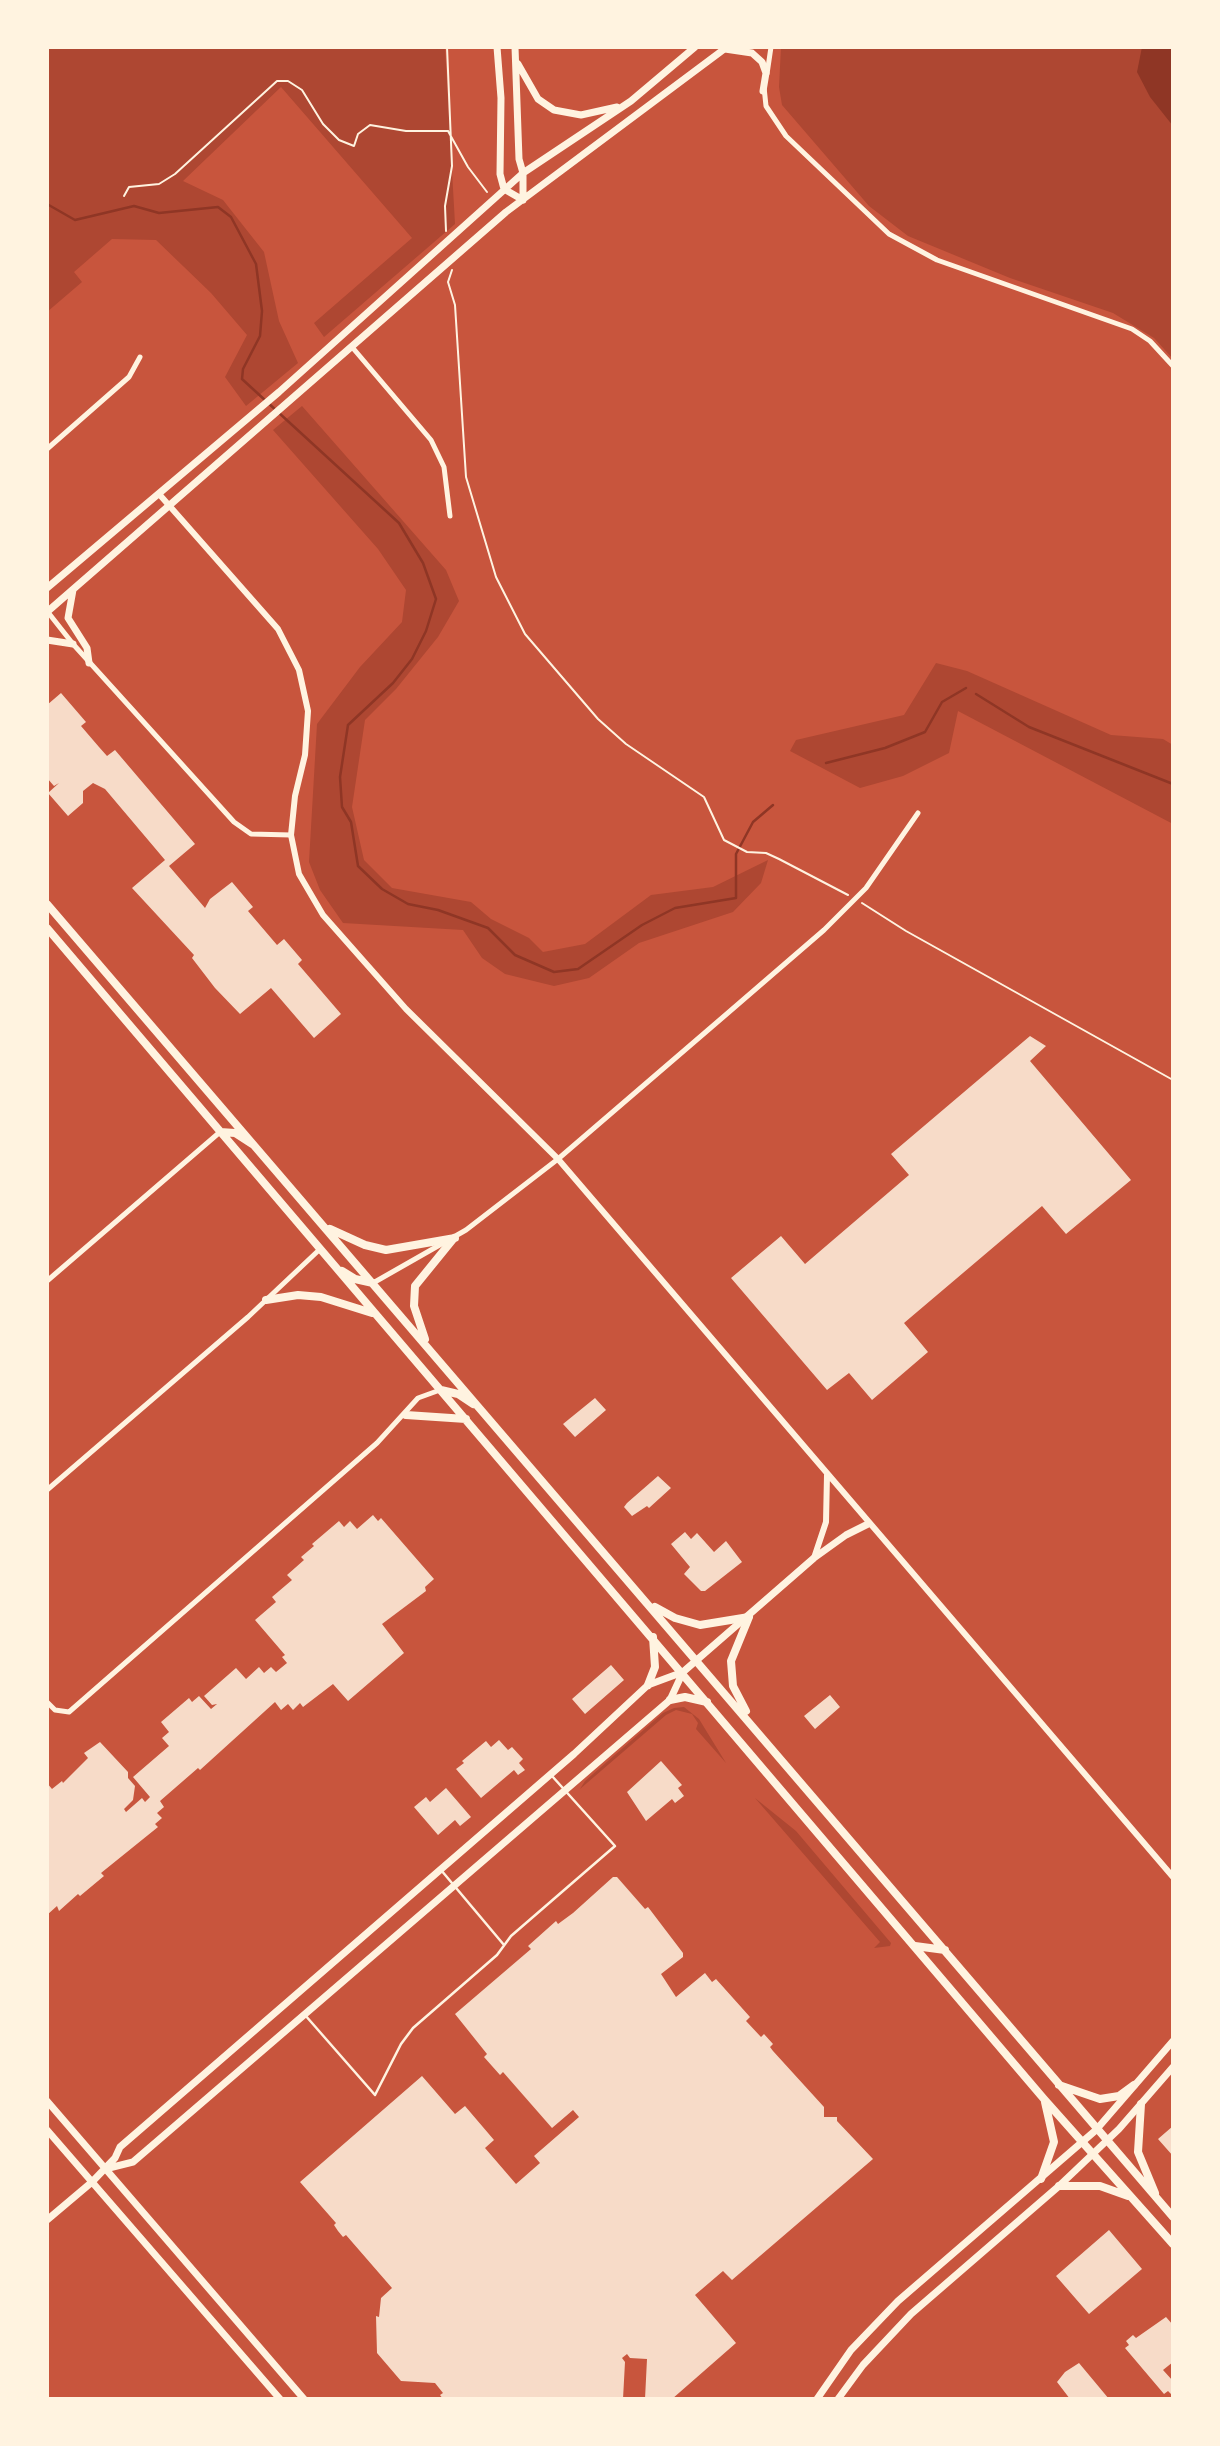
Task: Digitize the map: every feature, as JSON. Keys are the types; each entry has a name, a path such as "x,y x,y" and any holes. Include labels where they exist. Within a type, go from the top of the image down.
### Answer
{"highway":[{"path":"47,904 698,1660 1055,2083 1173,2217"},
{"path":"47,928 1044,2099 1173,2244"},
{"path":"220,1132 235,1133 258,1147"},
{"path":"327,1228 365,1245 386,1250 455,1238"},
{"path":"428,1345 414,1306 415,1286 455,1238"},
{"path":"333,1266 355,1279 373,1283"},
{"path":"266,1300 298,1295 321,1297 373,1313"},
{"path":"440,1390 458,1394 484,1412"},
{"path":"406,1415 466,1419"},
{"path":"649,1604 675,1618 700,1625 749,1617"},
{"path":"749,1617 731,1661 733,1686 753,1726"},
{"path":"648,1685 655,1667 653,1637"},
{"path":"670,1700 685,1697 707,1702"},
{"path":"915,1946 944,1950"},
{"path":"1055,2083 1100,2099 1119,2096 1134,2085"},
{"path":"1041,2179 1054,2142 1044,2099"},
{"path":"1141,2104 1138,2151 1161,2205"},
{"path":"1059,2186 1100,2186 1129,2196"}],"main road":[{"path":"497,47 501,98 500,174 504,189 523,200"},
{"path":"515,47 523,200"},
{"path":"47,588 279,392 523,173 631,102 695,47"},
{"path":"47,611 171,507 523,200 726,48 752,53 762,62 766,73 763,92"},
{"path":"516,60 538,99 554,110 581,115 631,102"},
{"path":"73,589 68,618 87,648 89,663"},
{"path":"47,640 72,644"},
{"path":"47,2220 105,2170 120,2147 550,1774 648,1685 683,1672 814,1558 846,1535 868,1524"},
{"path":"105,2170 133,2162 670,1700 683,1672"},
{"path":"817,2399 851,2350 898,2301 1096,2130 1173,2041"},
{"path":"838,2399 863,2365 911,2314 1106,2142 1173,2067"},
{"path":"47,2101 304,2399"},
{"path":"47,2130 280,2399"}],"street":[{"path":"771,47 763,92 766,106 786,136 889,234 937,260 1132,329 1150,341 1173,366"},
{"path":"352,347 432,440 444,467 450,516"},
{"path":"47,449 129,377 140,357"},
{"path":"159,494 278,629 299,670 308,711 305,755 295,796 291,835 299,874 323,915 406,1009 558,1158 868,1524 1173,1877"},
{"path":"47,611 72,644 234,822 251,834 291,835"},
{"path":"373,1283 455,1238 558,1158 824,930 866,888 918,813"},
{"path":"47,1281 220,1132"},
{"path":"47,1490 266,1300 319,1250"},
{"path":"47,1702 55,1710 69,1712 406,1415 418,1398 440,1390"},
{"path":"814,1558 826,1522 827,1475"}],"lane":[{"path":"304,2014 375,2095 406,2036 497,1955 511,1936 615,1846 550,1774"},
{"path":"440,1869 504,1945"}],"path":[{"path":"446,241 445,206 452,166 448,131 447,47"},
{"path":"124,196 129,187 159,184 175,174 277,81 288,81 302,90 323,124 339,140 354,146 358,134 370,125 406,131 448,131"},
{"path":"448,131 468,167 493,199"},
{"path":"455,263 449,282 455,305 466,477 496,577 525,634 573,692 626,744 704,797 723,840 747,852 765,853 779,859 846,894"},
{"path":"862,902 906,931 1173,1080"}],"shaded area":[{"path":"47,47 445,47 455,224 324,337 314,323 412,238 281,87 183,181 223,200 264,252 279,321 298,363 246,406 225,377 247,335 211,293 156,240 112,239 74,272 82,282 47,312"},
{"path":"781,47 1173,47 1173,359 1154,338 1113,313 1010,278 908,236 869,206 782,105 779,87"},
{"path":"1142,47 1173,47 1173,126 1150,97 1137,72"},
{"path":"302,406 446,570 459,601 438,637 396,689 365,720 352,807 364,860 392,888 471,902 491,919 529,938 543,952 585,944 651,895 713,887 768,860 761,883 733,912 639,943 589,978 554,986 505,974 482,958 463,930 343,923 320,890 309,862 317,724 360,667 402,622 406,590 378,549 273,430"},
{"path":"936,663 967,671 1111,735 1163,739 1173,745 1173,824 958,711 949,753 903,776 860,788 790,751 796,740 904,715"},
{"path":"684,1707 699,1719 726,1763 696,1729 698,1723 692,1714 676,1710 666,1715 580,1789 585,1781 663,1713"},
{"path":"755,1798 796,1831 891,1943 890,1946 874,1948 880,1942"}],"building":[{"path":"61,693 86,722 81,726 99,747 107,756 115,750 195,844 169,866 205,908 210,899 232,882 253,907 248,911 277,945 284,939 302,960 298,964 341,1014 314,1038 271,988 240,1014 215,988 192,958 194,955 132,888 165,860 105,789 93,783 83,791 83,803 68,816 48,793 59,783 54,786 47,778 47,705"},
{"path":"1030,1036 1046,1046 1030,1061 1131,1180 1066,1234 1042,1206 904,1323 928,1352 872,1400 849,1373 827,1390 731,1278 781,1236 805,1264 909,1175 891,1154"},
{"path":"595,1398 606,1410 575,1437 563,1424"},
{"path":"658,1476 671,1488 649,1508 647,1506 632,1516 624,1507"},
{"path":"373,1515 378,1521 381,1518 434,1579 425,1587 426,1591 382,1624 404,1653 348,1701 333,1684 303,1707 300,1703 293,1710 288,1704 281,1710 275,1702 200,1770 198,1768 160,1801 164,1807 157,1813 162,1818 155,1824 158,1827 101,1873 104,1876 80,1896 78,1894 59,1911 57,1906 47,1915 47,1783 52,1789 62,1781 63,1783 88,1758 84,1753 100,1742 128,1772 128,1778 135,1786 133,1800 124,1809 126,1812 142,1798 145,1802 150,1797 133,1777 169,1746 162,1738 169,1732 161,1722 189,1698 192,1702 199,1696 211,1709 217,1704 212,1705 204,1696 236,1668 246,1679 259,1667 264,1673 271,1667 276,1672 287,1663 282,1657 285,1655 255,1620 276,1602 272,1597 292,1580 287,1575 304,1560 301,1557 314,1546 312,1544 339,1521 344,1527 350,1521 357,1529"},
{"path":"685,1532 691,1539 697,1533 714,1552 726,1541 742,1562 705,1591 701,1591 684,1574 690,1567 671,1544"},
{"path":"611,1665 624,1680 585,1714 572,1699"},
{"path":"830,1695 840,1707 815,1729 804,1716"},
{"path":"499,1740 508,1750 512,1747 523,1759 519,1763 525,1770 518,1775 514,1770 481,1798 456,1769 486,1741 491,1747"},
{"path":"661,1761 682,1785 678,1788 684,1796 675,1803 672,1799 646,1821 627,1792"},
{"path":"446,1788 471,1817 460,1826 455,1820 438,1835 414,1807 426,1797 430,1802"},
{"path":"613,1877 617,1877 645,1909 648,1907 683,1953 683,1957 661,1974 676,1997 705,1973 712,1982 716,1979 750,2017 746,2021 761,2037 764,2034 773,2044 770,2047 773,2051 824,2107 824,2117 837,2117 837,2121 873,2159 732,2280 723,2271 695,2295 736,2343 672,2399 645,2399 647,2359 630,2358 627,2354 622,2358 625,2362 623,2399 443,2399 440,2395 443,2393 435,2383 401,2381 377,2353 376,2316 379,2317 381,2298 392,2288 346,2235 343,2237 334,2225 336,2223 300,2182 422,2076 455,2114 465,2106 494,2140 485,2148 516,2184 540,2163 534,2156 579,2117 573,2110 552,2128 503,2072 500,2075 484,2057 487,2054 455,2014 531,1949 528,1946 556,1921 558,1924 573,1913"},
{"path":"1173,2126 1173,2156 1158,2139"},
{"path":"1109,2230 1142,2269 1089,2314 1056,2276"},
{"path":"1166,2317 1173,2325 1173,2362 1163,2370 1173,2381 1171,2394 1168,2391 1164,2394 1125,2348 1129,2345 1126,2341 1133,2335 1136,2338"},
{"path":"1079,2363 1109,2399 1070,2399 1057,2382 1065,2372"}],"waterway":[{"path":"47,204 75,220 134,206 159,213 218,207 231,217 256,264 262,311 260,336 243,369 242,379 399,523 423,563 436,599 426,631 412,659 393,683 348,725 340,777 342,807 351,822 358,866 382,889 408,904 438,910 488,928 515,955 554,972 578,969 642,925 675,908 736,898 736,854 753,822 773,805"},
{"path":"826,763 885,748 925,732 942,702 966,688"},
{"path":"976,694 1029,727 1173,784"}]}
